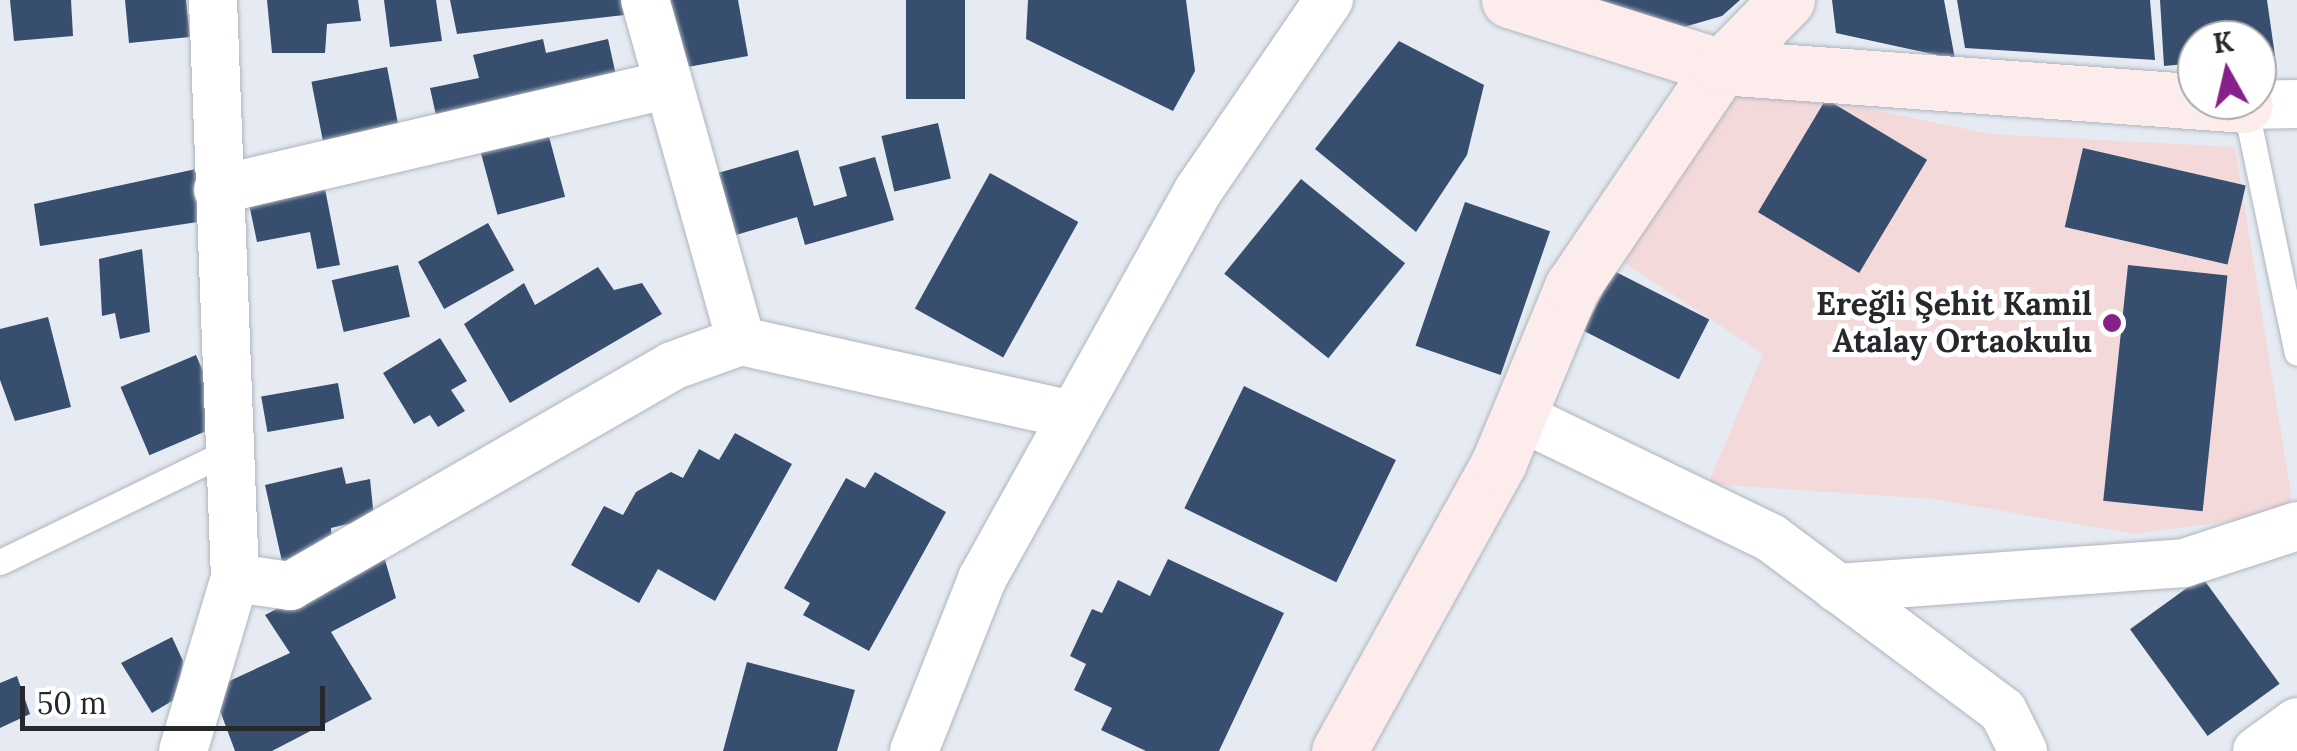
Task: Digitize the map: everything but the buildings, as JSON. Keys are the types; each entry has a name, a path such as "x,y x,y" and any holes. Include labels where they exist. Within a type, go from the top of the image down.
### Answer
{"street":[{"path":"183,751 235,578 236,448 218,190 212,0"},
{"path":"645,0 665,85 741,341"},
{"path":"914,751 982,579 1198,191 1328,0"},
{"path":"1339,751 1519,416 1572,287 1721,67 1786,0"},
{"path":"1528,3 1721,67 2177,98"},
{"path":"218,190 665,85"},
{"path":"235,578 290,586 672,366 741,341 1074,415"},
{"path":"1519,416 1771,538 2003,711 2023,751"},
{"path":"1838,588 2184,563 2297,526"},
{"path":"2257,751 2297,722"}],"lane":[{"path":"2273,120 2297,353"},
{"path":"0,562 236,448"}],"shaded area":[{"path":"1743,83 1991,134 2235,147 2292,500 2274,515 2135,534 1932,499 1708,484 1763,354 1622,261"}],"place":[{"name":"Ereğli Şehit Kamil Atalay Ortaokulu","path":"2112,323"}]}
